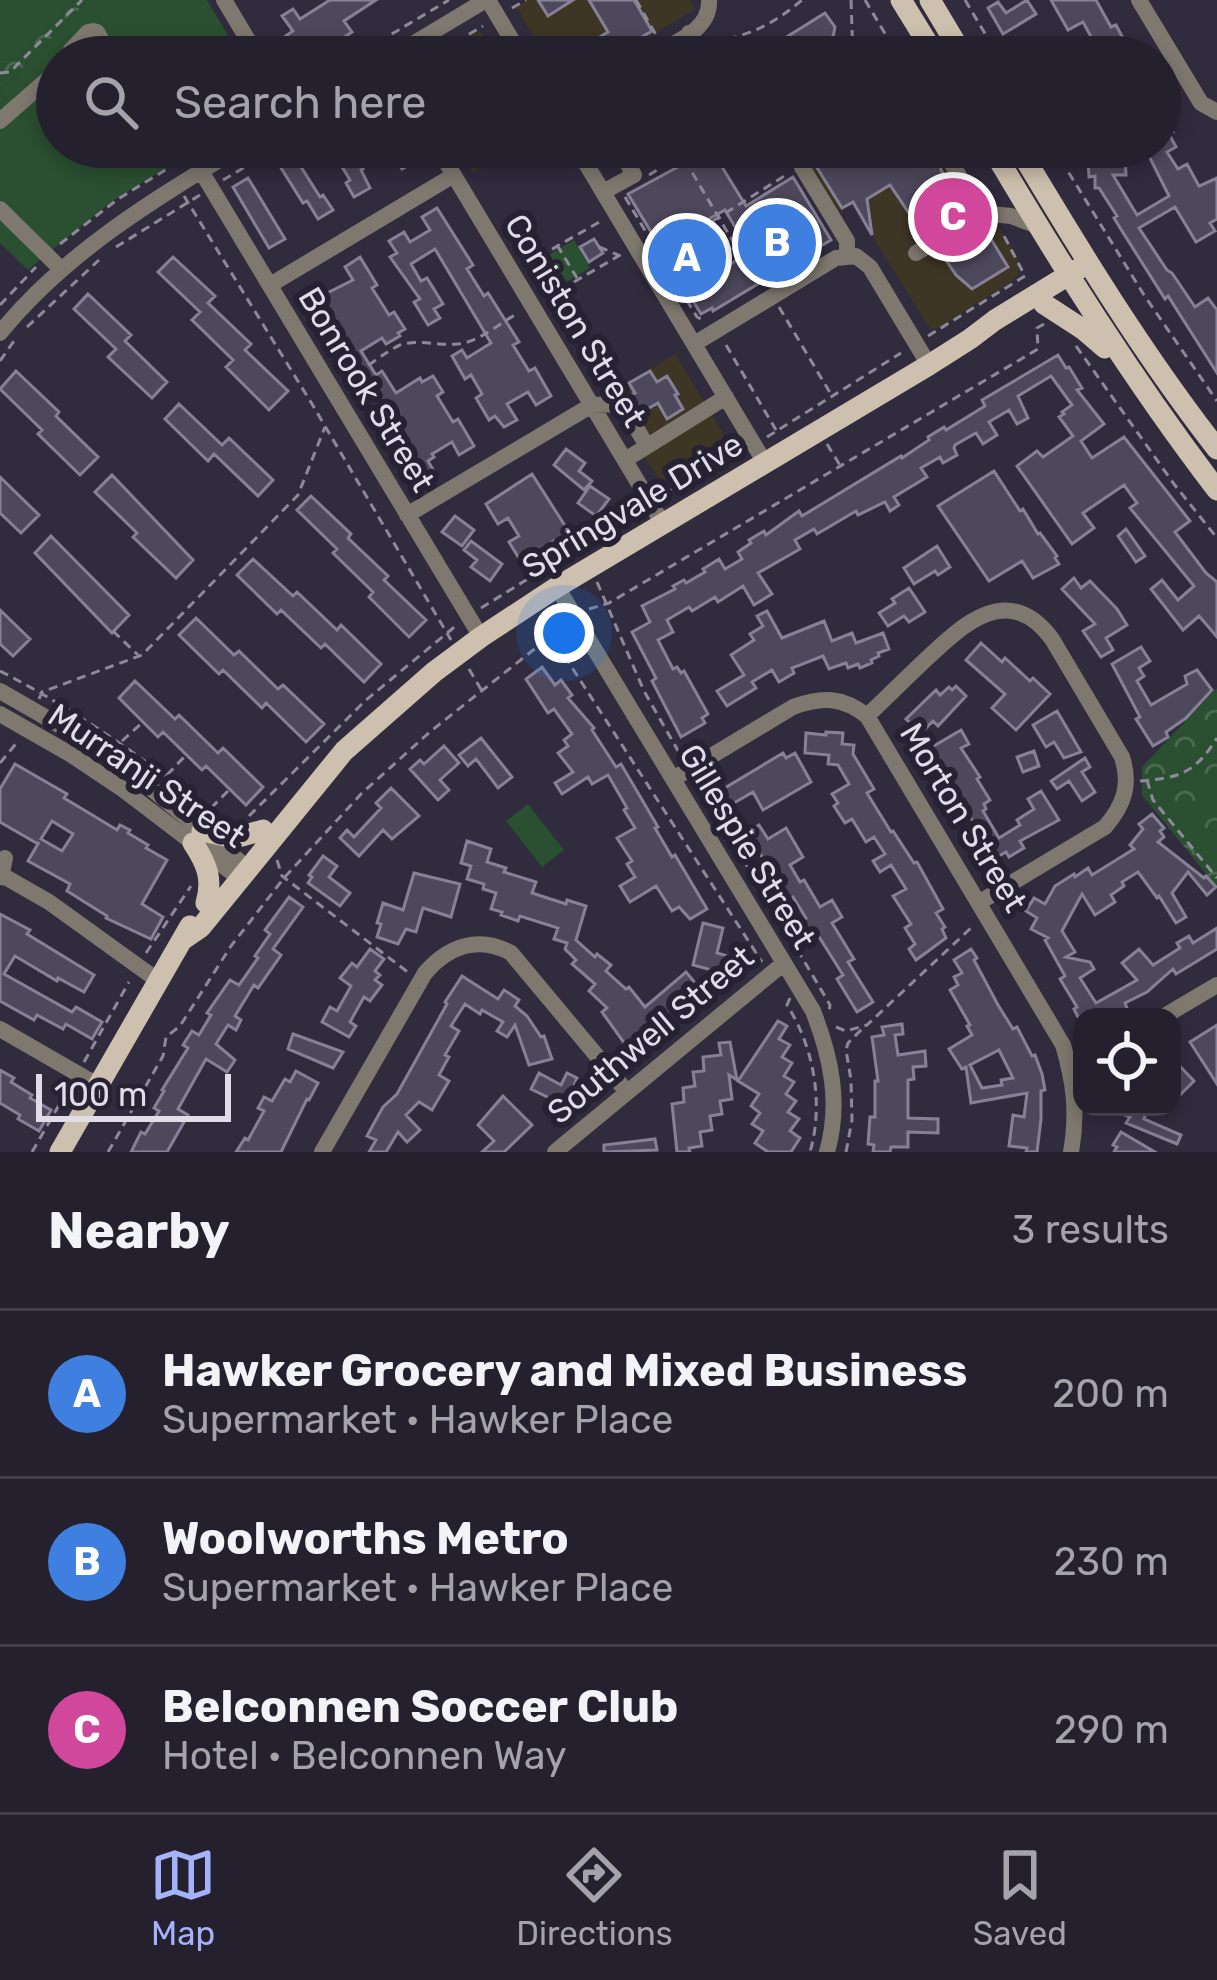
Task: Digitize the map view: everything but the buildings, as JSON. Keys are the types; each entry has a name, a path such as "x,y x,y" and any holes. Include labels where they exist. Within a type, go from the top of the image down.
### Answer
{"main road":[{"path":"930,0 951,36"},
{"path":"895,9 918,36"},
{"path":"1003,168 1152,404"},
{"path":"1031,168 1151,359 1217,449"},
{"name":"Springvale Drive","path":"61,1152 192,921 344,752 388,710 459,653 663,524 760,454 929,365 995,320 1091,268"},
{"name":"Springvale Drive","path":"970,339 1048,312 1070,280"},
{"path":"1048,312 1099,341 1217,490"},
{"name":"Springvale Drive","path":"185,938 201,927 261,833 318,767 344,752"},
{"path":"206,903 210,889 202,828 235,838 261,833"}],"street":[{"path":"224,0 245,36"},
{"path":"426,36 487,0 509,36"},
{"path":"684,36 706,20 709,0"},
{"path":"1139,0 1161,36"},
{"path":"689,33 692,36"},
{"path":"1181,70 1201,103 1217,112"},
{"path":"0,121 36,89"},
{"path":"0,333 34,293 95,239 206,168"},
{"path":"270,285 443,168"},
{"name":"Coniston Street","path":"445,168 663,524"},
{"path":"592,168 610,188 760,454"},
{"path":"610,188 634,175 630,168"},
{"path":"803,168 847,241 847,255"},
{"path":"954,168 983,214 1011,216 1038,226"},
{"name":"Bonrook Street","path":"201,171 481,638"},
{"path":"0,209 61,269"},
{"path":"694,344 847,255 870,267 929,365"},
{"path":"625,460 726,397"},
{"path":"407,515 592,405 622,404 647,446"},
{"name":"Gillespie Street","path":"557,587 813,1011 830,1061 834,1108 827,1152"},
{"path":"867,716 968,621 1003,611 1024,614 1052,639 1122,757 1127,782 1121,806 1105,827 984,908"},
{"name":"Murranji Street","path":"0,691 131,772 202,828 238,869"},
{"name":"Morton Street","path":"673,778 793,707 811,700 838,700 854,706 867,716 1073,1062"},
{"name":"Murranji Street","path":"0,714 202,828"},
{"path":"2,871 160,982"},
{"path":"322,1152 420,981 454,949 472,943 505,948 627,1092"},
{"name":"Southwell Street","path":"555,1152 784,963"},
{"path":"1178,1008 1217,985"},
{"path":"0,1028 99,1086"},
{"name":"Morton Street","path":"1071,1152 1076,1116"}],"path":[{"path":"46,36 82,0"},
{"path":"388,36 449,0"},
{"path":"466,36 526,0"},
{"path":"636,0 656,36"},
{"path":"741,36 761,29 802,0"},
{"path":"850,0 852,36"},
{"path":"866,0 887,36"},
{"path":"965,0 986,36"},
{"path":"884,30 895,9"},
{"path":"0,73 10,72 36,46"},
{"path":"118,199 169,168"},
{"path":"109,252 244,168"},
{"path":"641,179 659,168"},
{"path":"689,168 738,250"},
{"path":"732,168 735,172"},
{"path":"660,255 799,168"},
{"path":"1066,168 1141,291 1217,401"},
{"path":"177,185 482,691"},
{"path":"610,188 660,255 697,317 710,319 776,431"},
{"path":"479,609 731,452 760,454 776,431 1025,276 983,214"},
{"path":"522,266 602,220"},
{"path":"686,238 745,255"},
{"path":"557,245 578,280"},
{"path":"334,392 392,349 404,344 469,342 621,254 599,247"},
{"path":"0,361 19,335 102,257"},
{"path":"772,296 832,396"},
{"path":"590,609 606,604 1038,349 1037,328 1048,312"},
{"path":"1066,332 1217,538"},
{"path":"42,692 138,656 298,495 325,426"},
{"path":"596,580 644,691 682,757"},
{"path":"531,604 763,964"},
{"path":"420,981 284,878 261,833 366,700 458,625"},
{"path":"108,1152 163,1056 166,1037 180,1026 231,946 284,878 362,793 431,730 563,626"},
{"path":"113,632 138,656"},
{"path":"121,742 142,722"},
{"path":"0,763 22,736"},
{"path":"1127,782 1189,771 1217,738"},
{"path":"165,776 186,755"},
{"path":"1147,780 1154,800 1217,878"},
{"path":"202,828 230,789"},
{"path":"704,794 830,1005 830,1024 846,1031 866,1025"},
{"path":"32,1152 138,966 207,867"},
{"path":"846,1152 852,1120 848,1043 984,908"},
{"path":"786,991 813,1074 816,1111 810,1152"}],"shaded area":[{"path":"527,0 689,0 695,9 650,36 533,36 516,7"},
{"path":"964,168 1018,258 1018,275 930,329 853,204 837,212 811,169"},
{"path":"675,354 725,442 659,480 607,395"}],"green space":[{"path":"0,0 75,0 18,59 0,60"},
{"path":"75,0 88,0 53,36 40,36"},
{"path":"88,0 207,0 228,36 53,36"},
{"path":"36,40 36,54 0,91 0,60 18,59"},
{"path":"36,54 36,168 166,168 112,201 28,270 0,243 0,91"},
{"path":"574,240 590,268 544,295 528,267"},
{"path":"1217,688 1217,887 1142,795 1142,767"},
{"path":"528,804 564,850 542,867 506,821"}],"tunnel":[{"path":"929,245 977,216"}],"place":[{"name":"Belconnen Soccer Club","path":"953,217"},
{"name":"Woolworths Metro","path":"777,243"},
{"name":"Hawker Grocery and Mixed Business","path":"687,258"}]}
